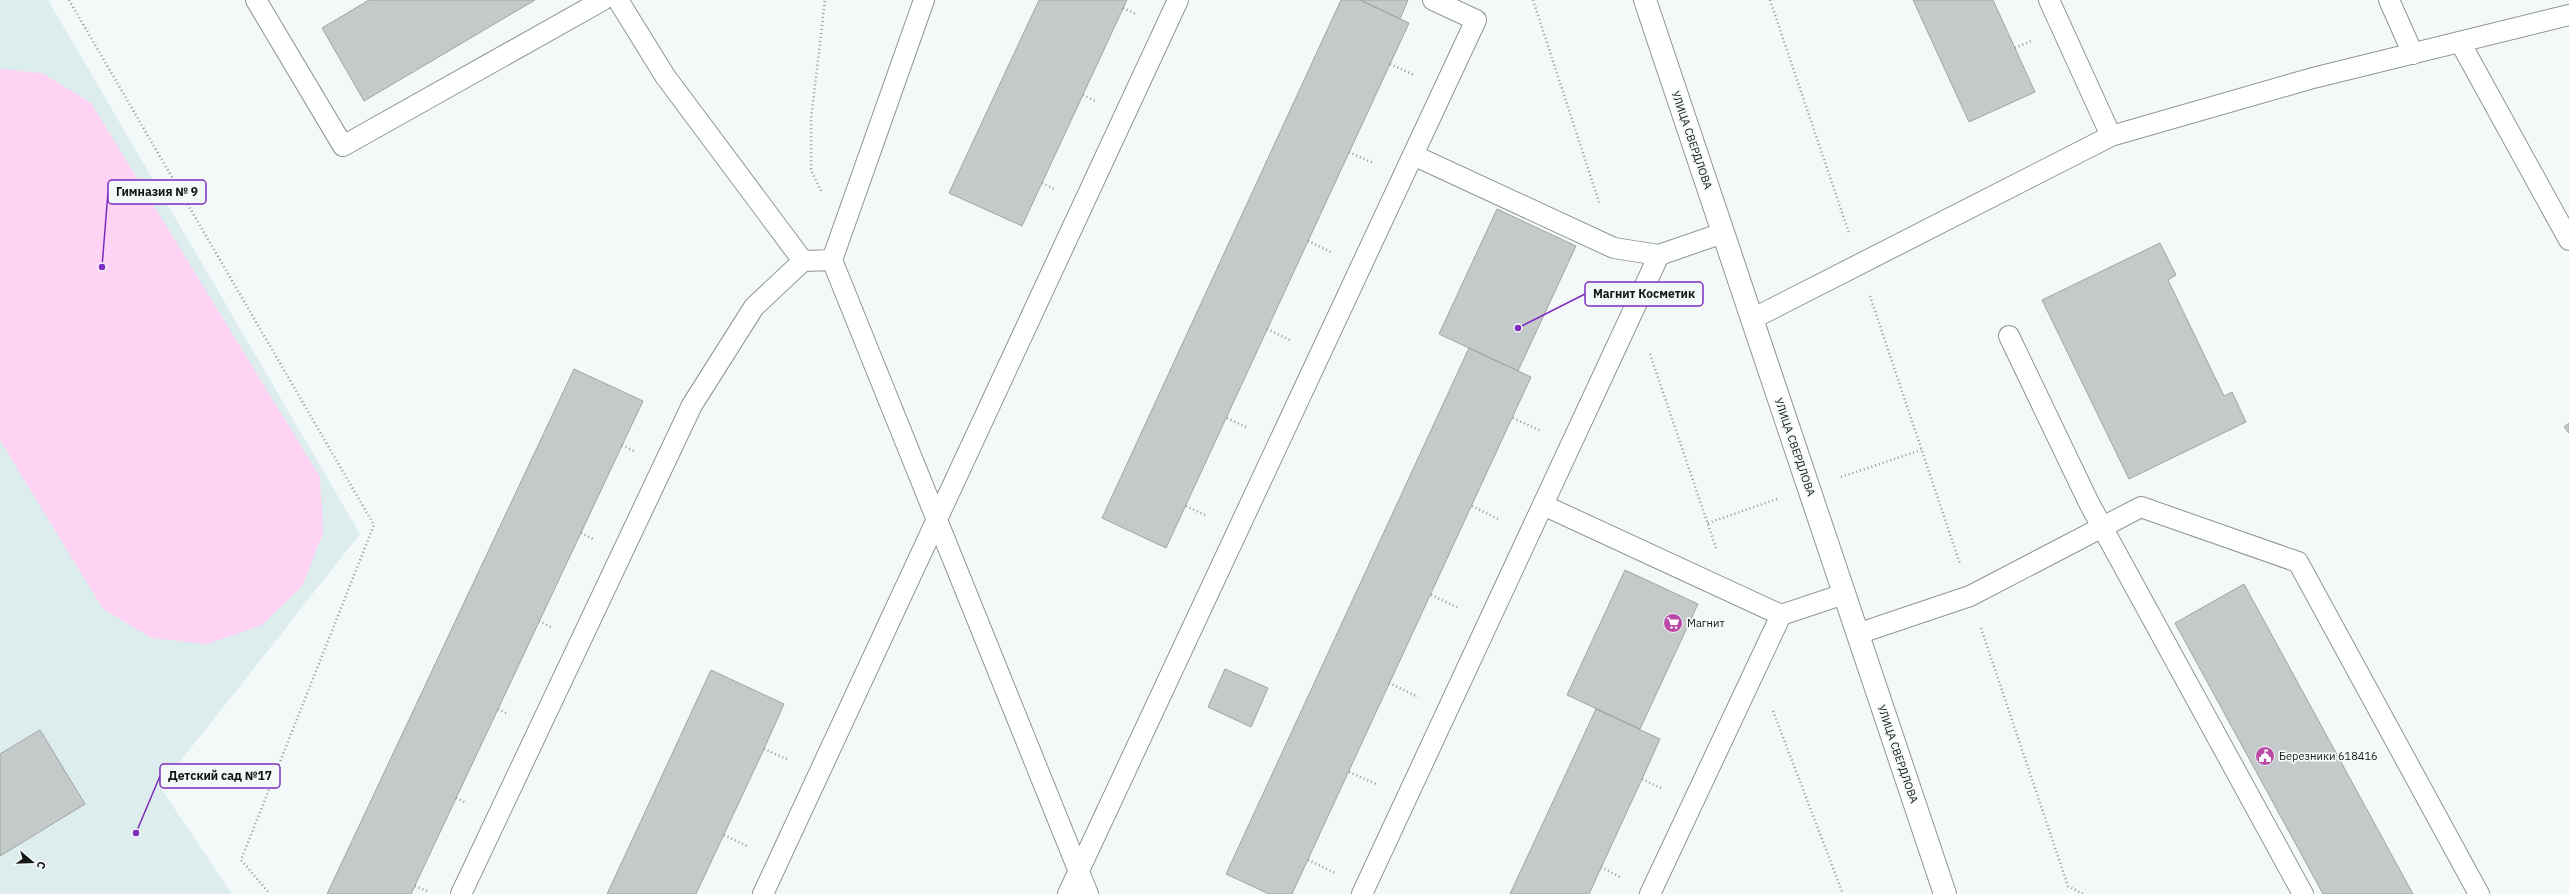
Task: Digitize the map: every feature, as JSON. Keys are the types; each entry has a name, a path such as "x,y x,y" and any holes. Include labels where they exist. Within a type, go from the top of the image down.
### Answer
{"main road":[{"name":"УЛИЦА СВЕРДЛОВА","path":"1645,0 1944,894"}],"lane":[{"path":"256,0 343,146 603,0"},
{"path":"618,0 665,76 803,261"},
{"path":"924,0 832,260 1088,894"},
{"path":"764,894 1178,0"},
{"path":"1068,894 1476,20 1432,0"},
{"path":"2049,0 2112,136"},
{"path":"2389,0 2413,54"},
{"path":"1752,319 1860,266 2112,136 2313,78 2569,15"},
{"path":"2460,42 2569,240"},
{"path":"1413,155 1614,248 1658,255 1724,233"},
{"path":"1362,894 1658,255"},
{"path":"462,894 692,405 754,307 803,261 832,260"},
{"path":"2009,336 2103,528 2303,894"},
{"path":"1543,505 1781,615 1844,594"},
{"path":"1858,634 1970,596 2141,507 2298,562 2479,894"},
{"path":"1650,894 1781,615"}],"path":[{"path":"68,0 374,525 241,860 270,894"},
{"path":"825,0 811,119 811,170 841,233"},
{"path":"1533,0 1614,248"},
{"path":"1770,0 2068,886 2083,894"},
{"path":"1634,307 1731,592"},
{"path":"1756,667 1843,894"},
{"path":"414,886 432,894"}],"shaded area":[{"path":"0,0 48,0 360,534 160,787 232,894 0,894"},
{"path":"0,69 42,73 91,103 320,477 323,533 302,586 262,625 208,644 152,638 103,609 0,440"}],"building":[{"path":"369,0 535,0 364,101 322,28"},
{"path":"1039,0 1127,0 1022,226 949,193"},
{"path":"1341,0 1360,0 1409,23 1166,548 1102,518"},
{"path":"1360,0 1408,0 1400,19"},
{"path":"1913,0 1993,0 2035,92 1969,122"},
{"path":"1497,209 1576,246 1518,371 1439,334"},
{"path":"2160,243 2176,275 2168,280 2224,396 2232,392 2246,422 2129,479 2042,300"},
{"path":"1469,348 1531,377 1292,894 1269,894 1226,874"},
{"path":"574,369 643,401 411,894 327,894"},
{"path":"2569,423 2569,433 2564,427"},
{"path":"1625,570 1698,604 1640,729 1567,695"},
{"path":"2244,584 2413,894 2323,894 2175,623"},
{"path":"1225,669 1268,688 1251,727 1208,707"},
{"path":"711,670 784,704 764,749 696,894 607,894"},
{"path":"1596,709 1660,739 1589,894 1510,894"},
{"path":"40,730 85,804 0,856 0,754"}],"place":[{"name":"Гимназия № 9","path":"102,267"},
{"name":"Магнит Косметик","path":"1518,328"},
{"name":"Магнит","path":"1673,623"},
{"name":"Березники 618416","path":"2265,756"},
{"name":"Детский сад №17","path":"136,833"}]}
